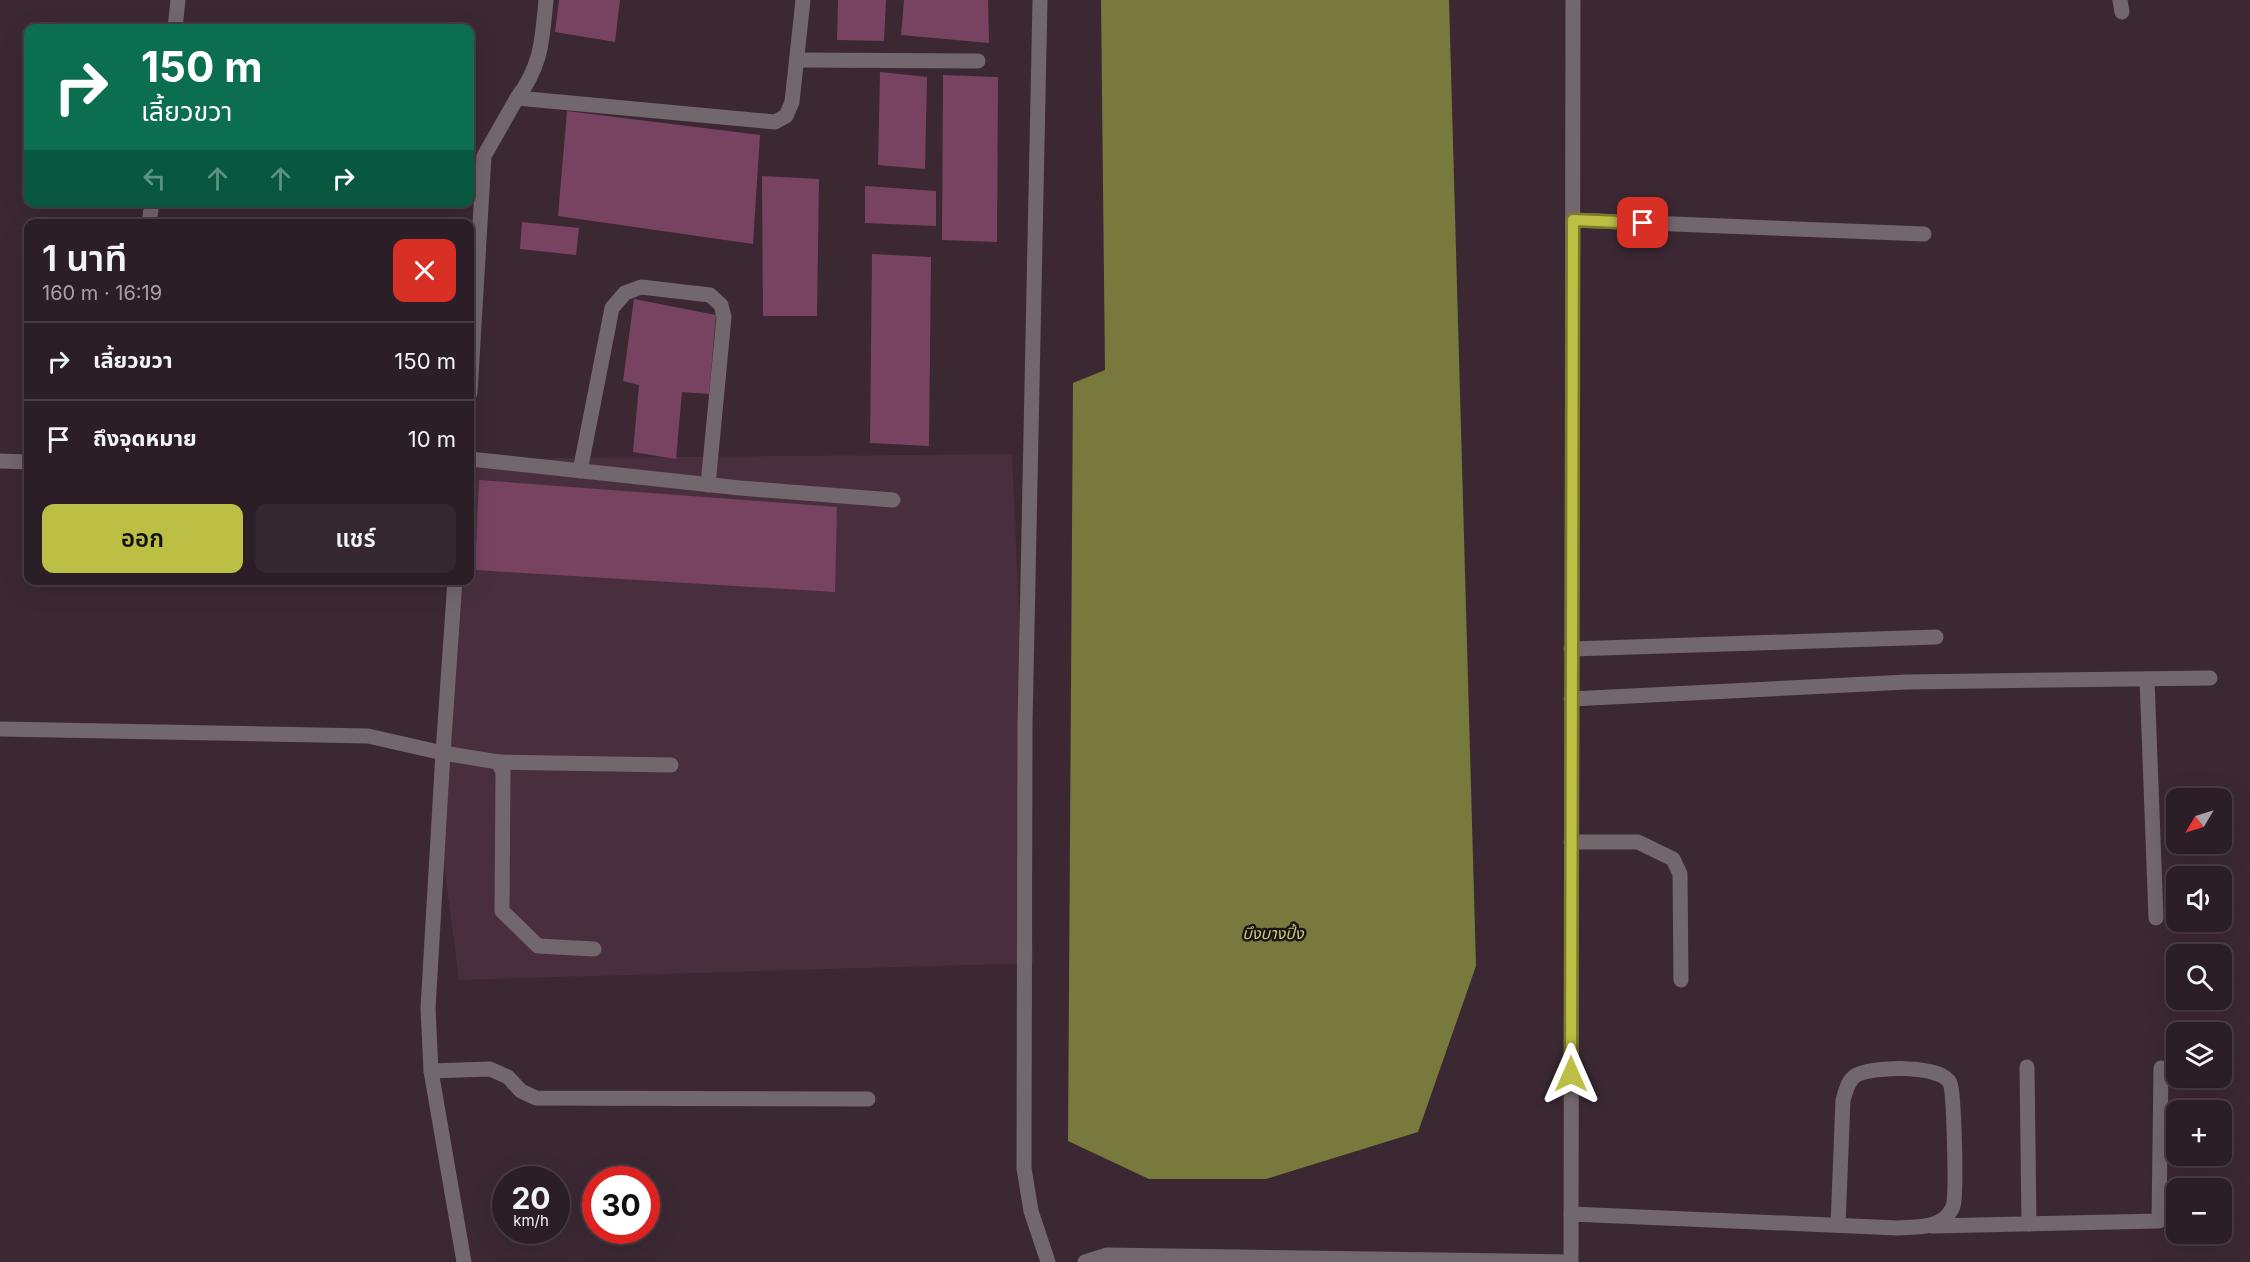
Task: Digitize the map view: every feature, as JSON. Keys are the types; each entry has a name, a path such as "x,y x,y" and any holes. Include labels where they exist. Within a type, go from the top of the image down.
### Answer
{"street":[{"path":"175,24 178,0"},
{"path":"474,325 484,156 535,70 540,52 546,0"},
{"path":"518,98 775,123 786,116 792,102 802,0"},
{"path":"1040,0 1024,724 1024,1168 1030,1211 1048,1262"},
{"path":"1085,1262 1107,1255 1571,1262 1573,0"},
{"path":"797,60 978,61"},
{"path":"1573,220 1924,234"},
{"path":"580,471 612,308 625,293 641,287 653,288 710,295 721,305 724,317 708,485"},
{"path":"474,459 708,485 893,500"},
{"path":"0,461 24,462"},
{"path":"455,585 442,753 428,1008 431,1071 464,1262"},
{"path":"1571,649 1936,637"},
{"path":"1571,699 1907,682 2210,678"},
{"path":"2147,679 2156,918"},
{"path":"0,729 368,736 442,753 498,762 672,765"},
{"path":"498,762 503,772 502,910 538,946 594,949"},
{"path":"1571,842 1638,842 1673,859 1680,874 1681,980"},
{"path":"2027,1067 2029,1224"},
{"path":"1571,1214 1898,1228 2158,1221 2161,1068"},
{"path":"1838,1225 1843,1100 1848,1085 1855,1077 1867,1071 1922,1069 1942,1075 1950,1082 1954,1101 1954,1205 1943,1220 1926,1226"},
{"path":"431,1071 490,1070 508,1077 522,1091 536,1098 868,1099"}],"shaded area":[{"path":"1012,454 1034,963 459,980 439,827 457,585 474,585 474,459"}],"water":[{"name":"บึงบางปิ้ง","path":"1101,0 1449,0 1476,966 1418,1132 1266,1179 1149,1179 1068,1141 1073,383 1105,370"}],"building":[{"path":"559,0 620,0 615,42 555,32"},
{"path":"838,0 886,0 884,41 837,40"},
{"path":"904,0 988,0 989,43 901,35"},
{"path":"880,72 927,77 925,169 878,165"},
{"path":"943,75 998,77 997,242 942,240"},
{"path":"567,111 760,135 753,244 558,216"},
{"path":"762,176 819,179 817,316 763,316"},
{"path":"865,186 936,191 936,226 865,223"},
{"path":"522,222 579,228 576,255 520,249"},
{"path":"872,254 931,257 929,446 870,443"},
{"path":"634,299 716,315 709,394 682,392 676,459 633,452 639,385 623,381"},
{"path":"479,480 837,507 835,592 475,570"}],"route":[{"path":"1571,1074 1573,220 1643,223"}]}
